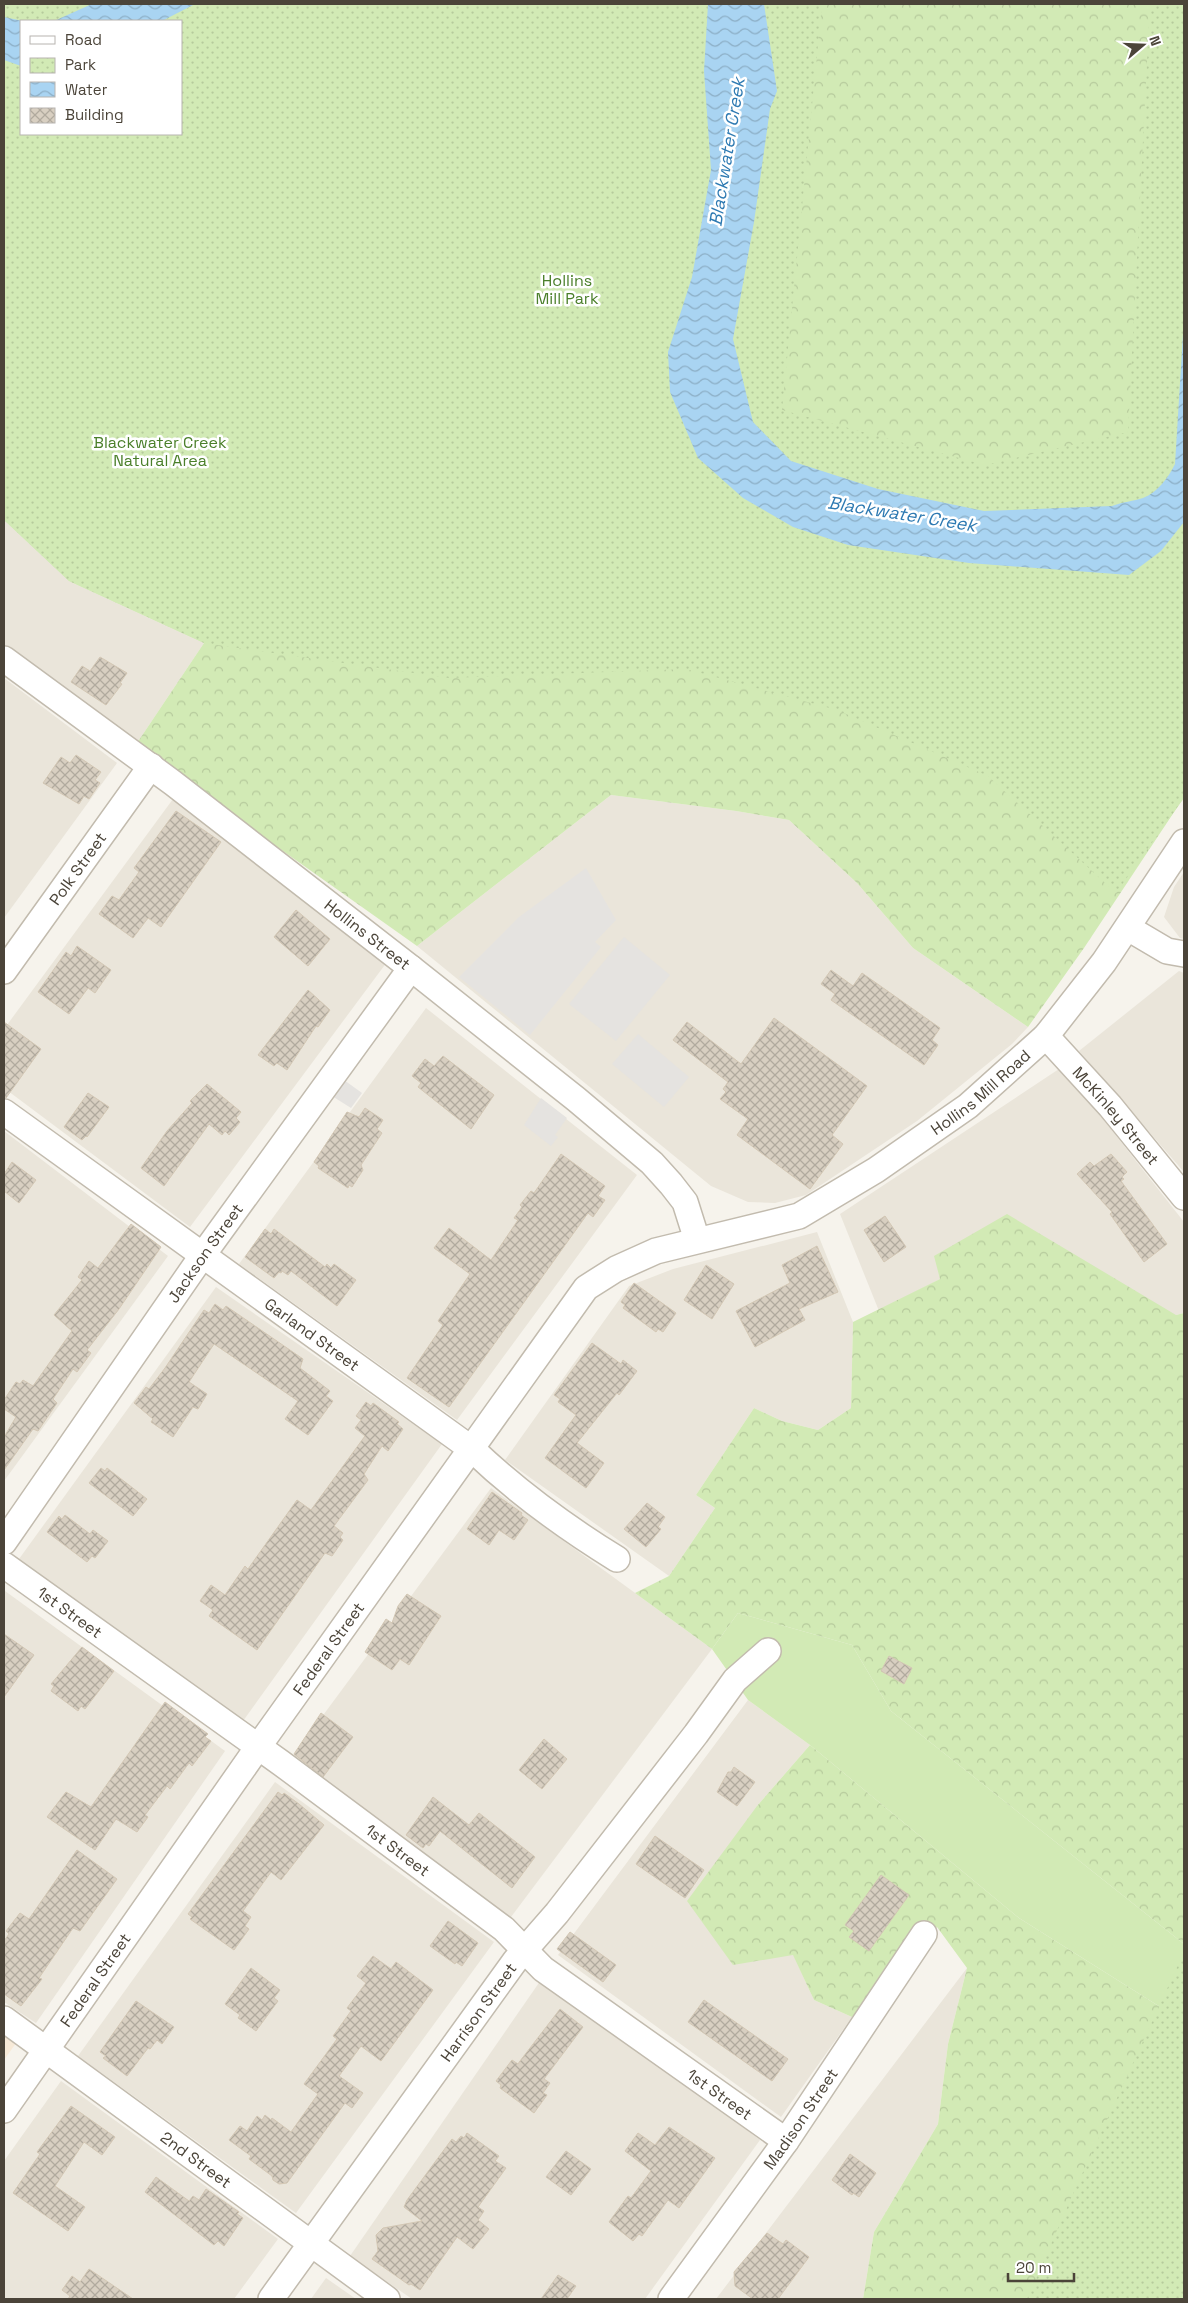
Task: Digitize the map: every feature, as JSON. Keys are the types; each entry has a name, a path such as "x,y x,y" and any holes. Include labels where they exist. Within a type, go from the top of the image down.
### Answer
{"street":[{"name":"Hollins Street","path":"4,659 151,766 571,1095 652,1163 685,1202 697,1240"},
{"name":"Polk Street","path":"4,971 151,766"},
{"name":"Hollins Mill Road","path":"697,1240 799,1216 876,1170 968,1106 1046,1036 1128,928 1184,842"},
{"path":"1128,928 1167,951 1184,954"},
{"name":"Jackson Street","path":"4,1542 202,1256 411,968"},
{"name":"McKinley Street","path":"1046,1036 1110,1106 1184,1196"},
{"name":"Garland Street","path":"4,1112 473,1450 508,1482 570,1530 617,1559"},
{"name":"Federal Street","path":"4,2110 258,1747 473,1450 586,1288 616,1269 656,1251 697,1240"},
{"name":"1st Street","path":"4,1565 258,1747 504,1929 543,1968 786,2141"},
{"name":"Harrison Street","path":"272,2299 525,1949 556,1914 696,1734 735,1680 768,1651"},
{"name":"Madison Street","path":"671,2299 786,2141 924,1934"},
{"name":"2nd Street","path":"4,2019 387,2299"}],"shaded area":[{"path":"4,520 69,581 204,643 135,746 4,648"},
{"path":"4,678 117,763 4,918"},
{"path":"611,795 736,811 789,820 857,883 913,948 1028,1027 1012,1044 917,1121 806,1195 775,1203 748,1202 711,1186 417,946"},
{"path":"173,799 387,962 190,1227 4,1088 4,1029"},
{"path":"586,868 616,920 595,942 601,947 530,1035 459,977 519,917"},
{"path":"1184,872 1184,939 1180,938 1164,917 1174,887"},
{"path":"624,937 670,975 616,1041 569,1004"},
{"path":"1179,971 1184,973 1184,1172 1079,1051"},
{"path":"426,1008 637,1175 457,1420 239,1264"},
{"path":"638,1034 689,1077 664,1107 612,1064"},
{"path":"1062,1067 1184,1222 1184,1313 1176,1315 940,1279 879,1311 840,1214"},
{"path":"344,1080 362,1093 351,1108 332,1096"},
{"path":"541,1098 567,1118 555,1135 558,1137 551,1146 524,1125"},
{"path":"4,1131 168,1256 4,1481"},
{"path":"817,1232 853,1322 851,1408 818,1430 782,1421 754,1408 696,1495 715,1508 669,1576 505,1460 629,1286 673,1269"},
{"path":"216,1287 442,1444 243,1721 19,1559"},
{"path":"491,1488 712,1649 511,1917 290,1760"},
{"path":"5,1591 225,1751 36,2023 4,2002"},
{"path":"748,1700 810,1745 757,1806 793,1954 814,2000 852,2017 781,2117 558,1955"},
{"path":"275,1782 494,1942 296,2213 78,2056"},
{"path":"967,1968 948,2044 938,2124 874,2232 863,2299 716,2299"},
{"path":"543,1977 760,2140 645,2299 412,2299 350,2256"},
{"path":"4,2028 19,2039 4,2060"},
{"path":"61,2081 278,2239 234,2299 4,2299 4,2161"},
{"path":"326,2278 356,2299 311,2299"}],"green space":[{"name":"Hollins Mill Park","path":"4,4 822,4 782,410 985,465 1128,432 1150,4 1184,4 1184,798 1116,893 988,776 837,710 686,669 449,678 204,643 69,581 4,520"},
{"name":"Blackwater Creek Natural Area","path":"195,4 541,240 1184,797 1084,948 1028,1027 913,948 857,883 789,820 736,811 611,795 417,946 135,746 204,643 69,581 4,520 4,60 20,135 182,135 182,20"},
{"path":"764,4 1184,4 1143,498 753,422"},
{"path":"1007,1214 1176,1315 1184,1313 1184,1944 891,1711 852,1645 738,1613 712,1649 635,1593 669,1576 715,1508 696,1495 754,1408 782,1421 818,1430 851,1408 853,1322 940,1279 934,1256"},
{"path":"738,1613 852,1645 891,1711 1184,1944 1184,2022 1019,1918 810,1745 748,1700 712,1649"},
{"path":"810,1745 1019,1918 1184,2022 1184,2299 863,2299 874,2232 938,2124 948,2044 967,1968 937,1927 852,2017 814,2000 793,1955 733,1965 687,1901 757,1806"},
{"path":"1184,1952 1184,2299 1027,2299 1072,2196"}],"water":[{"path":"92,4 195,4 164,20 56,20"},
{"name":"Blackwater Creek","path":"708,4 764,4 777,91 770,109 754,222 733,339 753,422 791,461 878,489 984,511 1112,506 1143,498 1153,492 1166,479 1175,464 1184,318 1184,522 1161,551 1129,575 969,563 848,545 793,527 743,498 698,458 670,392 668,352 692,277 711,170 704,71"},
{"path":"4,17 20,20 20,66 4,60"}],"building":[{"path":"100,657 127,673 120,683 122,684 106,705 71,682 82,666 90,671"},
{"path":"76,755 101,772 95,780 100,783 89,799 84,796 79,804 43,783 61,757 70,763"},
{"path":"176,811 221,842 161,927 148,918 133,938 99,914 112,896 119,900 139,872 134,868"},
{"path":"296,910 330,939 308,966 274,937"},
{"path":"77,946 111,970 95,993 88,988 69,1014 38,992 66,952 71,956"},
{"path":"831,970 853,986 862,973 940,1028 932,1040 938,1045 924,1065 831,1000 835,994 821,984"},
{"path":"308,990 330,1010 318,1027 316,1026 287,1070 277,1063 274,1066 258,1055"},
{"path":"774,1018 867,1086 832,1135 843,1144 810,1189 737,1135 748,1119 720,1099 726,1092 723,1089 728,1082 673,1040 687,1022 741,1064"},
{"path":"4,1022 41,1049 6,1098 4,1098"},
{"path":"443,1056 494,1095 471,1129 418,1087 421,1083 412,1076 425,1059 434,1066"},
{"path":"207,1084 241,1112 236,1118 240,1122 229,1135 225,1131 222,1135 209,1124 164,1186 141,1168 167,1131 192,1103 190,1101"},
{"path":"88,1093 109,1107 87,1137 82,1140 64,1127"},
{"path":"365,1108 383,1120 377,1129 382,1133 361,1165 363,1170 352,1187 349,1185 348,1188 318,1168 319,1166 314,1162 347,1112 359,1117"},
{"path":"561,1154 605,1186 598,1196 605,1200 593,1217 588,1213 449,1407 407,1378 443,1325 438,1321 470,1274 434,1248 449,1228 491,1260 518,1220 514,1218 522,1207 520,1205 531,1191 534,1193"},
{"path":"1111,1154 1127,1172 1121,1181 1167,1244 1144,1262 1110,1214 1112,1212 1077,1174 1090,1162 1094,1166"},
{"path":"12,1162 36,1180 19,1203 4,1191 4,1174"},
{"path":"885,1216 906,1247 884,1262 864,1230"},
{"path":"131,1224 161,1247 119,1309 87,1350 91,1353 77,1372 73,1369 53,1399 57,1403 38,1431 33,1429 4,1470 4,1437 16,1417 4,1409 4,1400 16,1382 20,1384 23,1380 33,1386 72,1331 54,1315 82,1280 78,1277 89,1261 98,1268"},
{"path":"265,1229 271,1234 274,1229 325,1267 327,1264 331,1268 334,1264 356,1280 337,1306 291,1271 288,1275 282,1271 281,1273 279,1272 274,1278 245,1257"},
{"path":"817,1246 838,1292 799,1309 805,1320 755,1347 736,1311 790,1283 782,1265"},
{"path":"706,1265 734,1284 712,1319 684,1300"},
{"path":"634,1283 676,1313 663,1332 658,1329 656,1332 623,1308 625,1305 621,1302"},
{"path":"215,1304 223,1310 226,1306 303,1359 300,1368 330,1391 326,1396 333,1401 308,1435 285,1419 298,1401 214,1344 189,1382 207,1394 198,1409 193,1407 173,1437 151,1422 153,1419 134,1403 146,1387 149,1389 165,1368 204,1310 209,1313"},
{"path":"592,1343 621,1364 623,1360 637,1371 619,1395 617,1393 577,1443 604,1463 586,1488 545,1458 576,1415 558,1402 560,1399 554,1395"},
{"path":"366,1402 371,1406 373,1403 399,1422 397,1424 403,1429 388,1451 382,1446 364,1474 368,1480 334,1526 343,1533 340,1537 343,1540 332,1556 325,1553 257,1650 209,1616 213,1610 200,1601 211,1585 225,1595 245,1566 248,1569 297,1500 311,1510 365,1436 355,1428 361,1420 356,1416"},
{"path":"101,1468 105,1471 107,1468 147,1499 133,1516 89,1483"},
{"path":"492,1492 522,1513 521,1515 528,1520 514,1540 499,1530 489,1545 467,1529"},
{"path":"647,1503 665,1517 658,1527 661,1529 646,1547 624,1529"},
{"path":"65,1515 90,1534 93,1530 108,1541 95,1558 92,1556 87,1562 47,1532 59,1516 62,1519"},
{"path":"407,1594 441,1616 409,1665 400,1659 392,1670 365,1652 386,1619 392,1623 398,1606"},
{"path":"4,1634 34,1655 4,1697"},
{"path":"82,1647 114,1671 85,1709 81,1706 78,1711 51,1691 54,1686 51,1684"},
{"path":"889,1656 912,1668 904,1684 881,1671"},
{"path":"165,1702 208,1734 205,1737 211,1741 192,1766 189,1763 170,1789 167,1786 145,1815 148,1817 137,1832 116,1819 95,1850 47,1817 66,1792 91,1807"},
{"path":"321,1713 353,1737 323,1777 294,1754"},
{"path":"544,1739 567,1759 542,1789 519,1770"},
{"path":"734,1767 755,1782 737,1806 717,1792 728,1772 731,1772"},
{"path":"278,1792 282,1795 284,1793 324,1825 281,1880 271,1872 243,1911 251,1917 245,1926 249,1929 234,1950 190,1919 192,1917 188,1914"},
{"path":"433,1797 469,1825 479,1813 535,1857 512,1888 440,1831 429,1846 426,1844 423,1848 406,1835"},
{"path":"655,1836 704,1870 685,1898 636,1864"},
{"path":"77,1850 117,1879 80,1931 73,1928 39,1978 42,1979 21,2006 4,1994 4,1941 9,1934 6,1931 20,1913 29,1919"},
{"path":"881,1875 909,1895 869,1951 849,1937 854,1931 845,1925"},
{"path":"448,1921 478,1943 462,1966 456,1962 455,1964 430,1946"},
{"path":"570,1932 616,1965 603,1982 557,1949"},
{"path":"373,1956 391,1969 396,1962 433,1990 381,2061 361,2046 339,2076 363,2093 352,2108 345,2103 287,2183 279,2184 273,2180 272,2176 249,2159 251,2156 229,2140 240,2126 247,2131 257,2116 262,2120 265,2115 271,2120 272,2118 291,2132 318,2094 304,2084 337,2039 333,2036 351,2011 347,2008 366,1983 357,1976"},
{"path":"251,1968 280,1990 274,1998 278,2001 256,2031 238,2018 240,2015 225,2004"},
{"path":"704,2000 788,2059 772,2081 688,2022"},
{"path":"136,2001 174,2027 162,2044 157,2040 150,2049 148,2048 127,2076 103,2058 106,2056 100,2052"},
{"path":"560,2009 583,2027 544,2079 550,2083 543,2093 547,2095 534,2113 500,2088 501,2085 496,2081 512,2060 518,2064"},
{"path":"71,2106 115,2137 102,2155 84,2142 55,2186 85,2207 68,2231 13,2193 40,2154 37,2152"},
{"path":"669,2127 715,2158 679,2208 668,2200 642,2236 639,2234 633,2241 609,2222 628,2196 631,2198 651,2171 625,2151 638,2133 655,2145"},
{"path":"467,2133 499,2156 495,2161 506,2168 478,2207 484,2211 478,2220 489,2229 473,2249 457,2237 420,2290 411,2284 409,2285 372,2259 378,2251 376,2235 383,2228 422,2221 404,2207 407,2200 452,2139 456,2142 461,2136 464,2138"},
{"path":"566,2151 591,2169 571,2195 546,2177"},
{"path":"850,2154 876,2173 859,2197 853,2193 852,2195 832,2180"},
{"path":"156,2177 189,2201 193,2196 199,2200 206,2189 239,2212 237,2214 243,2218 224,2246 218,2241 214,2245 145,2192"},
{"path":"767,2233 783,2244 786,2240 809,2257 778,2299 753,2299 735,2286 734,2272"},
{"path":"89,2269 133,2299 68,2299 70,2296 62,2290 72,2276 80,2282"},
{"path":"558,2275 576,2286 567,2299 541,2299"}]}
